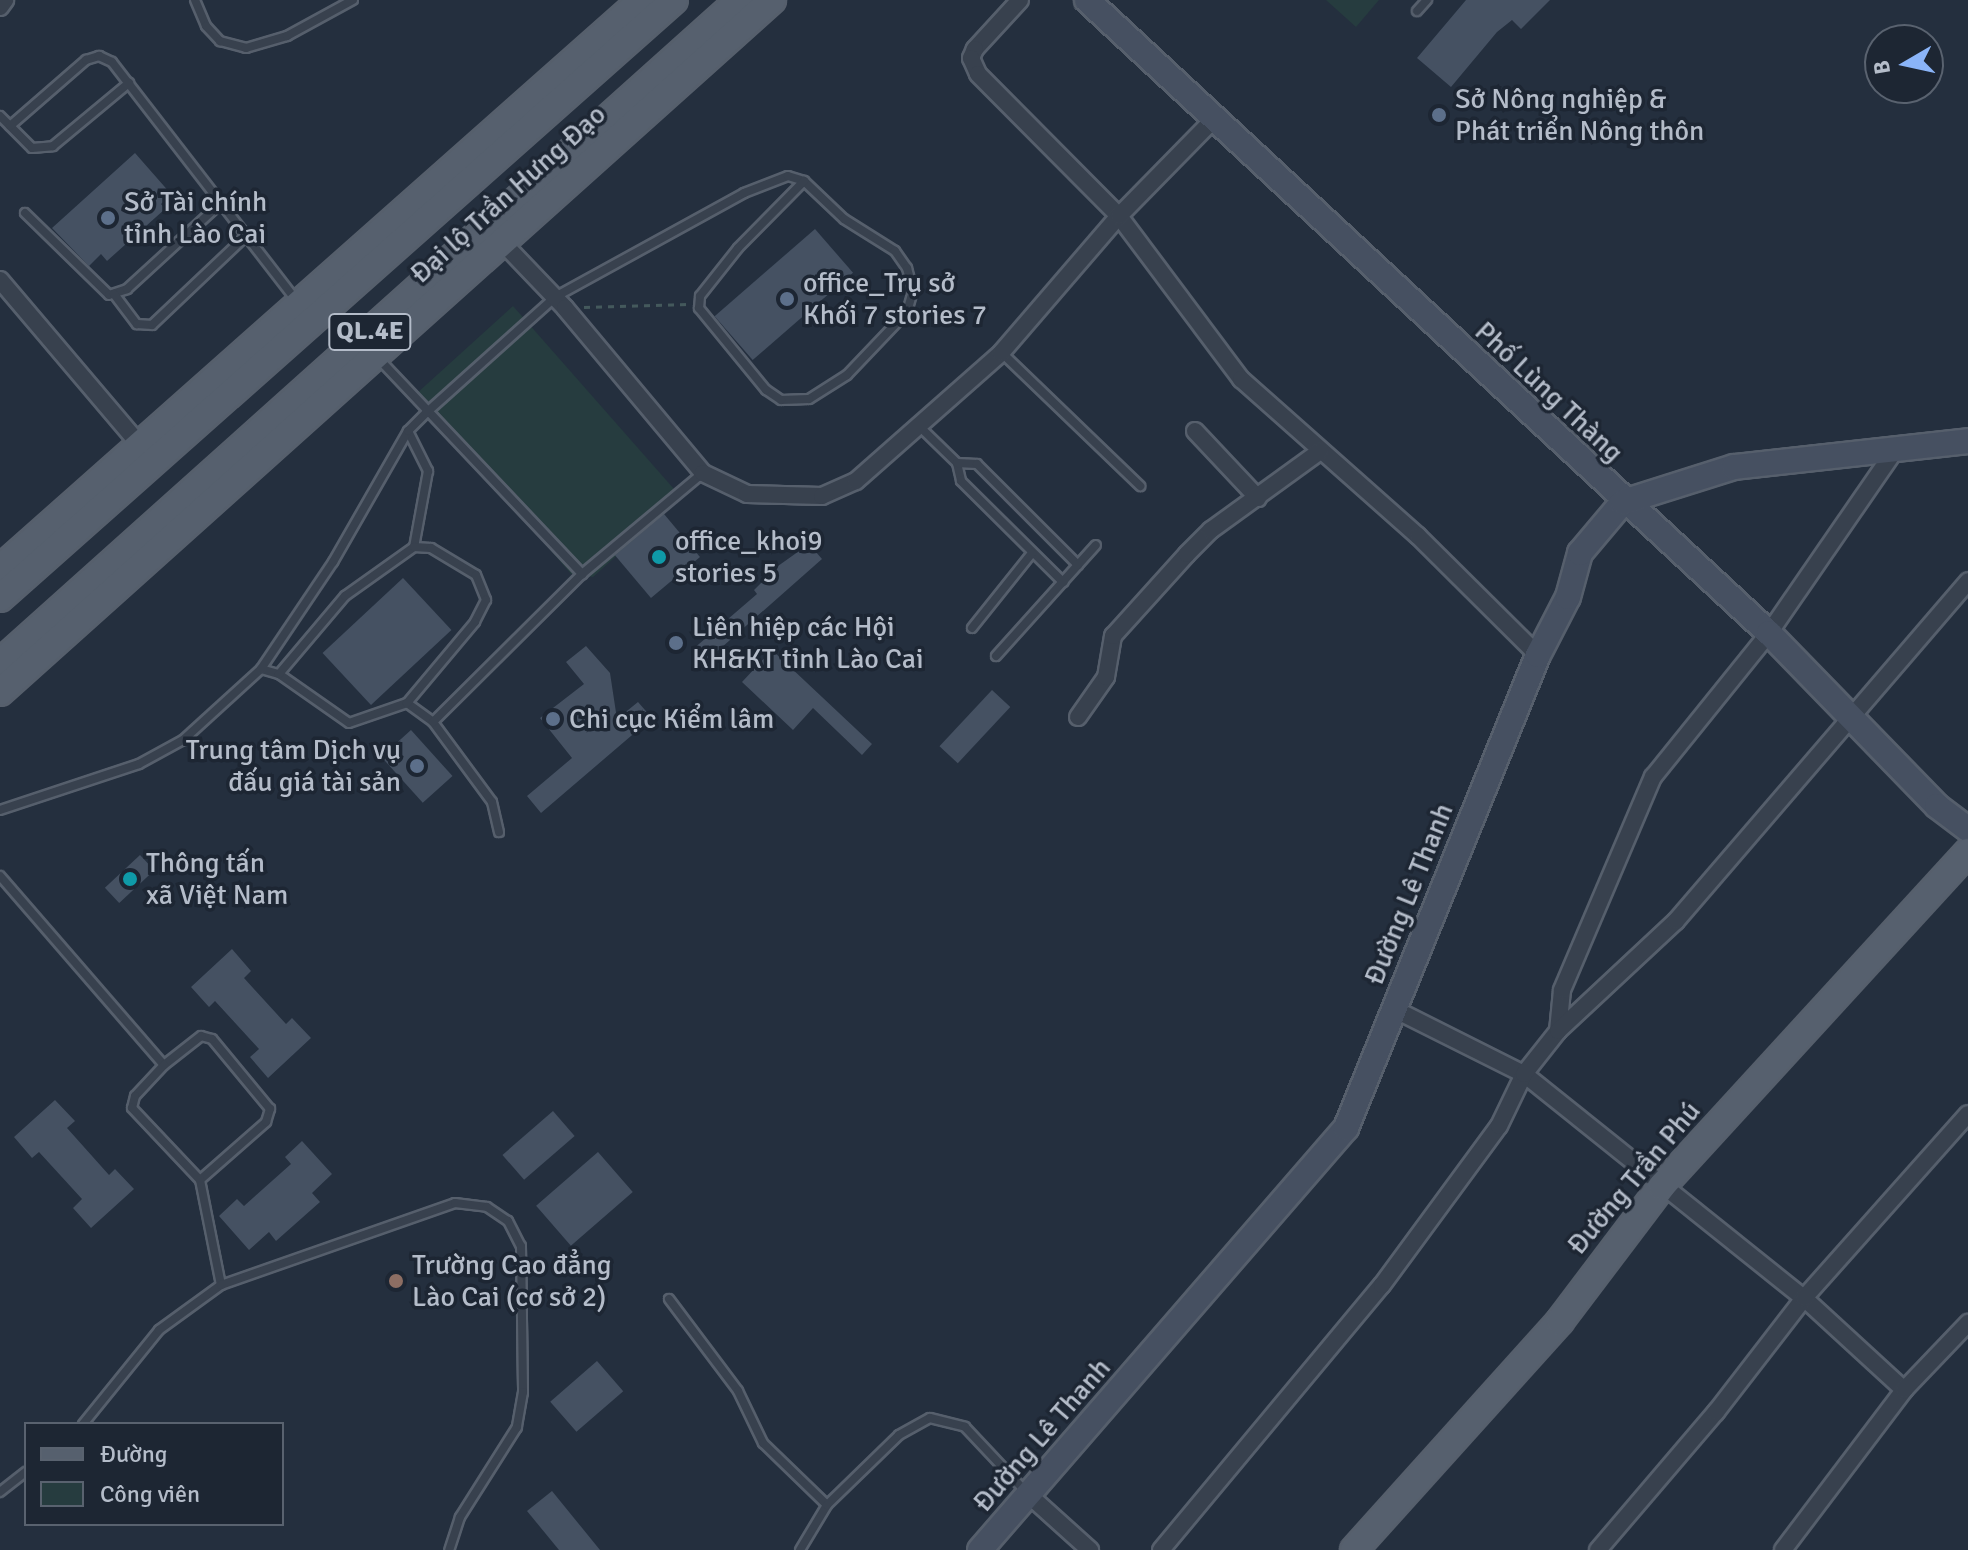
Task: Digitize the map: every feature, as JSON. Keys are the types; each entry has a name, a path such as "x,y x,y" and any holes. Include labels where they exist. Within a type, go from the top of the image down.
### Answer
{"main road":[{"name":"Đại lộ Trần Hưng Đạo","path":"0,569 642,0"},
{"name":"Đại lộ Trần Hưng Đạo","path":"0,598 674,0"},
{"name":"Đại lộ Trần Hưng Đạo","path":"0,663 740,0"},
{"name":"Đại lộ Trần Hưng Đạo","path":"0,692 772,0"},
{"name":"Đường Trần Phú","path":"1354,1550 1560,1321 1662,1186 1968,852"}],"street":[{"path":"0,7 5,0"},
{"path":"1020,0 975,49 972,67 1119,216 1241,379 1418,536 1538,655"},
{"name":"Phố Lùng Thàng","path":"1087,0 1623,502 1769,633 1937,806 1968,829"},
{"path":"502,242 560,302 703,473 747,494 822,496 856,481 1001,353 1119,216 1214,119"},
{"path":"0,280 140,445"},
{"path":"1195,431 1258,498"},
{"path":"1623,502 1734,467 1894,452 1968,441"},
{"path":"1078,717 1106,677 1113,636 1211,530 1320,451"},
{"path":"1558,1031 1562,990 1653,777 1769,633 1894,452"},
{"name":"Đường Lê Thanh","path":"980,1550 1335,1142 1354,1113 1538,655 1568,597 1580,553 1623,502"},
{"path":"1161,1550 1382,1285 1499,1126 1524,1074 1558,1031 1676,921 1853,719 1968,581"},
{"path":"1396,1010 1524,1074 1804,1298 1904,1390"},
{"path":"1598,1550 1716,1412 1804,1298 1968,1114"},
{"path":"1783,1550 1904,1390 1968,1323"},
{"path":"1030,1496 1090,1550"}],"lane":[{"path":"195,0 206,26 220,41 246,48 287,36 353,0"},
{"path":"1417,11 1427,0"},
{"path":"10,126 86,60 99,56 112,62 299,304"},
{"path":"0,116 32,148 53,146 129,83"},
{"path":"0,810 156,757 261,669 333,562 408,431 427,412 560,302 744,193 788,176 804,181 844,219 895,251 912,278 907,312 847,375 795,402 766,390 698,303 738,248 804,181"},
{"path":"25,213 102,291 114,294 127,289 222,202"},
{"path":"114,294 137,324 152,325 247,235"},
{"path":"1001,353 1140,486"},
{"path":"375,355 582,574"},
{"path":"920,427 957,463 961,481 1063,582"},
{"path":"408,431 428,471 414,547"},
{"path":"957,463 977,464 1078,565"},
{"path":"433,722 582,574 703,473"},
{"path":"996,656 1096,545"},
{"path":"261,669 279,674 349,723 407,703 475,622 486,600 483,586 464,564 431,548 414,547 345,596 279,674"},
{"path":"972,628 1032,553"},
{"path":"407,703 433,722 492,802 499,832"},
{"path":"0,876 164,1065"},
{"path":"200,1180 266,1122 269,1103 206,1036 192,1040 164,1065 135,1096 132,1108 200,1180 221,1285"},
{"path":"85,1422 159,1330 221,1285 455,1203 487,1207 508,1221 524,1267 524,1374 517,1427 460,1517 449,1550"},
{"path":"669,1299 738,1391 763,1443 827,1505"},
{"path":"800,1550 827,1505 899,1435 930,1418 965,1427 1030,1496"},
{"path":"0,1492 24,1474"}],"path":[{"path":"560,302 698,303"}],"green space":[{"path":"1326,0 1379,0 1356,27"},
{"path":"513,306 674,489 674,500 664,513 593,577 571,574 416,394"}],"building":[{"path":"1466,0 1550,0 1521,29 1512,20 1497,32 1451,87 1417,58"},
{"name":"Sở Tài chính tỉnh Lào Cai","path":"135,153 171,194 161,204 165,209 107,261 101,254 89,266 52,228"},
{"name":"office_Trụ sở Khối 7 stories 7","path":"815,229 853,273 753,360 715,316"},
{"name":"office_khoi9 stories 5","path":"664,514 700,557 651,598 615,555"},
{"path":"809,544 822,559 704,663 692,650 757,594 754,590 778,566"},
{"path":"403,578 451,630 371,705 323,653"},
{"path":"586,646 610,673 617,719 638,702 652,718 541,813 527,796 572,758 540,718 584,684 566,662"},
{"path":"772,650 872,744 862,755 813,708 793,730 742,682"},
{"path":"992,690 1010,707 958,763 939,746"},
{"name":"Trung tâm Dịch vụ đấu giá tài sản","path":"411,730 452,776 423,803 381,757"},
{"name":"Thông tấn xã Việt Nam","path":"140,855 154,870 119,903 105,888"},
{"path":"232,949 251,971 244,978 286,1024 292,1018 311,1038 268,1078 250,1057 259,1049 215,1001 209,1007 191,987"},
{"path":"55,1100 75,1121 67,1128 109,1175 115,1169 134,1189 91,1228 73,1208 82,1199 39,1152 32,1158 14,1137"},
{"path":"553,1111 575,1136 524,1180 502,1155"},
{"path":"302,1141 332,1174 312,1193 320,1202 276,1241 269,1232 249,1250 219,1216 237,1199 244,1206 291,1164 285,1157"},
{"path":"598,1152 633,1192 571,1246 536,1206"},
{"path":"597,1361 623,1391 576,1432 550,1402"},
{"path":"552,1491 600,1550 559,1550 527,1511"}],"place":[{"name":"Sở Nông nghiệp & Phát triển Nông thôn","path":"1439,115"},
{"name":"Sở Tài chính tỉnh Lào Cai","path":"108,218"},
{"name":"office_Trụ sở Khối 7 stories 7","path":"787,299"},
{"name":"office_khoi9 stories 5","path":"659,557"},
{"name":"Liên hiệp các Hội KH&KT tỉnh Lào Cai","path":"676,643"},
{"name":"Chi cục Kiểm lâm","path":"553,719"},
{"name":"Trung tâm Dịch vụ đấu giá tài sản","path":"417,766"},
{"name":"Thông tấn xã Việt Nam","path":"130,879"},
{"name":"Trường Cao đẳng Lào Cai (cơ sở 2)","path":"396,1281"}]}
